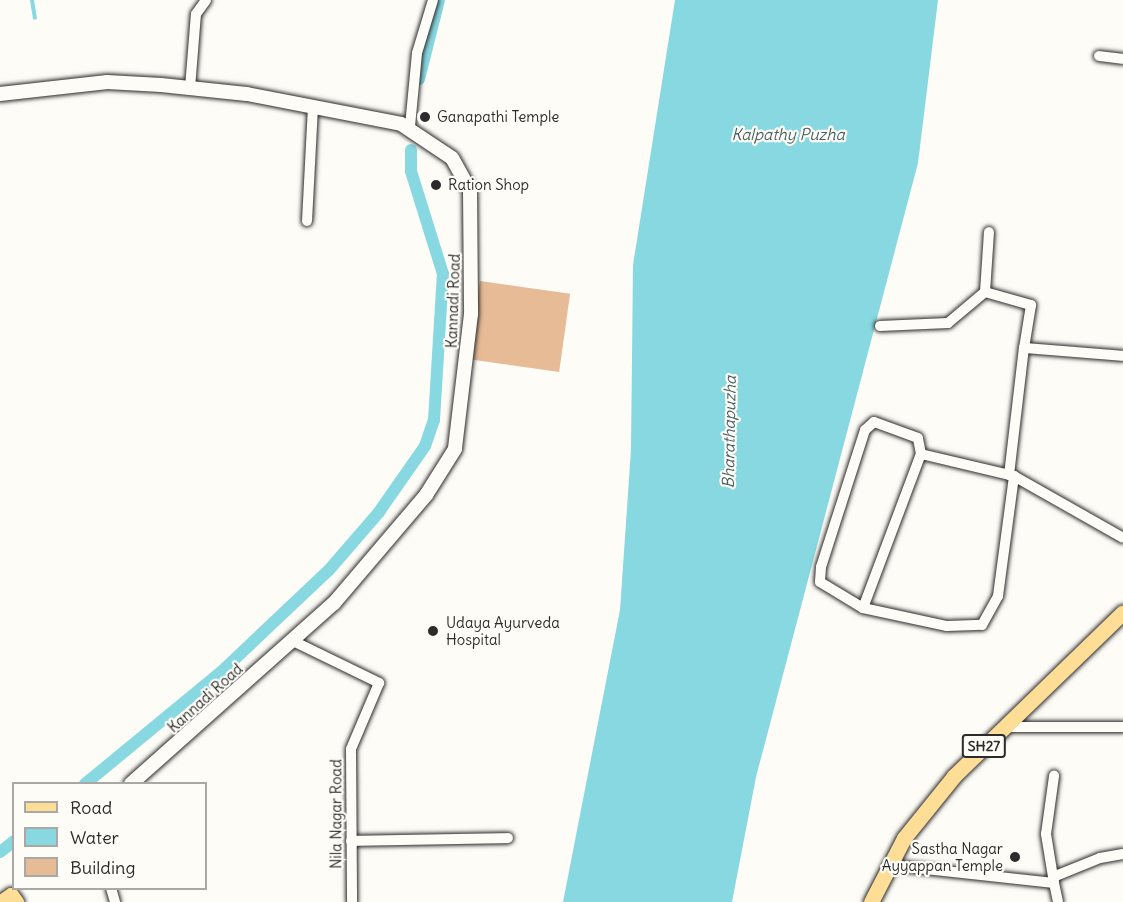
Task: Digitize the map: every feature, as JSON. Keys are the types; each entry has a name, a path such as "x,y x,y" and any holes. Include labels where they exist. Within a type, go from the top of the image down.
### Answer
{"main road":[{"name":"SH27","path":"871,902 904,837 954,777 1123,612"}],"street":[{"path":"190,87 196,14 205,8 206,0"},
{"path":"410,126 417,53 433,0"},
{"path":"1099,56 1123,59"},
{"name":"Kannadi Road","path":"0,94 107,82 190,87 410,126 452,158 470,190 471,314 455,449 386,544 293,641 132,782"},
{"path":"307,221 313,108"},
{"path":"880,326 948,323 985,292 989,232"},
{"path":"863,608 921,454 918,438 874,422 864,430 820,567 820,582 863,608 947,626 982,626 998,596 1024,348 1031,305 985,292"},
{"path":"1024,348 1123,356"},
{"path":"921,454 1012,475 1123,538"},
{"name":"Nila Nagar Road","path":"293,641 379,683 351,748 352,902"},
{"path":"1003,727 1123,727"},
{"path":"1054,777 1046,834 1058,902"},
{"path":"351,841 508,838"},
{"path":"889,865 1053,880 1100,858 1123,854"}],"water":[{"name":"Kalpathy Puzha","path":"675,0 938,0 918,163 756,777 732,902 563,902 620,610 631,450 633,265"}],"building":[{"path":"480,281 570,294 559,372 469,359"}],"waterway":[{"path":"32,0 35,18"},
{"path":"419,79 439,0"},
{"path":"87,782 221,672 329,570 379,512 425,446 434,420 443,274 411,171 411,150"},
{"path":"0,852 12,843"}],"place":[{"name":"Ganapathi Temple","path":"425,117"},
{"name":"Ration Shop","path":"436,185"},
{"name":"Udaya Ayurveda Hospital","path":"433,631"},
{"name":"Sastha Nagar Ayyappan Temple","path":"1015,857"}],"water label":[{"name":"Bharathapuzha","path":"729,432"}]}
